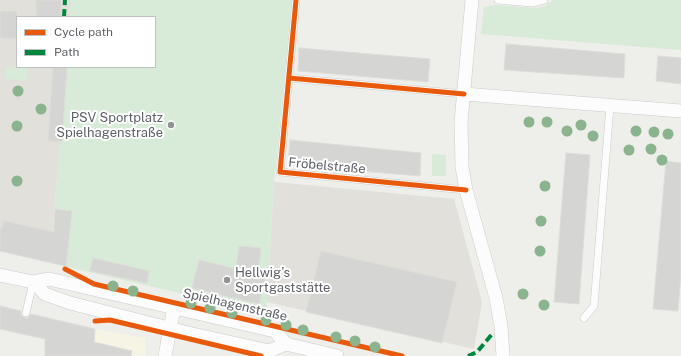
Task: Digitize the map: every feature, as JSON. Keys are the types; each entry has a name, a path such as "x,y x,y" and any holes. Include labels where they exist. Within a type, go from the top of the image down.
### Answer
{"street":[{"path":"472,0 461,146 466,190 496,298 501,327 503,356"},
{"path":"464,94 681,111"},
{"name":"Spielhagenstraße","path":"0,274 33,282 49,279 275,331 286,344"},
{"name":"Spielhagenstraße","path":"33,282 45,294 70,303 170,327 188,333 269,351 286,344 337,356"},
{"path":"165,356 174,308"}],"lane":[{"name":"Fröbelstraße","path":"296,0 280,172 466,190"},
{"path":"498,0 532,3 544,0"},
{"path":"289,78 464,94"},
{"path":"584,318 594,306 610,106"},
{"path":"26,313 33,282"}],"shaded area":[{"path":"0,0 71,0 70,16 16,16 16,68 66,68 50,263 0,251"},
{"path":"274,182 454,199 482,302 474,349 267,302"},
{"path":"95,329 145,338 146,356 95,356"}],"green space":[{"name":"PSV Sportplatz Spielhagenstraße","path":"71,0 292,0 274,182 266,313 50,263 66,68 156,68 156,16 70,16"},
{"path":"553,0 681,0 681,50 481,34 484,7 496,5 536,8 545,6"},
{"path":"6,67 27,68 27,80 6,79"},
{"path":"432,154 446,155 446,176 432,176"}],"building":[{"path":"36,0 61,0 61,16 36,16"},
{"path":"0,11 17,11 16,39 0,38"},
{"path":"506,44 625,54 624,78 504,70"},
{"path":"299,48 430,59 428,82 298,71"},
{"path":"658,56 681,58 681,84 656,81"},
{"path":"53,68 67,68 62,142 48,141"},
{"path":"290,140 421,153 420,176 288,165"},
{"path":"566,153 590,155 579,304 554,302"},
{"path":"666,161 681,163 681,273 678,311 653,309"},
{"path":"55,209 72,211 66,266 0,251 0,227 2,228 4,221 54,232"},
{"path":"239,246 261,248 258,274 266,276 259,304 192,288 199,260 236,269"},
{"path":"321,251 457,282 442,343 306,312"},
{"path":"93,258 149,271 147,283 90,271"},
{"path":"0,306 21,311 21,315 25,318 28,318 31,314 95,329 94,342 132,351 131,356 45,356 45,339 0,329"}],"marked path":[{"path":"64,16 65,0"},
{"path":"468,356 477,352 493,333"}],"cycle path":[{"path":"296,0 280,172 466,190"},
{"path":"289,78 464,94"},
{"path":"65,269 94,284 402,356"},
{"path":"95,321 110,320 261,356"}],"place":[{"name":"PSV Sportplatz Spielhagenstraße","path":"171,125"},
{"name":"Hellwig's Sportgaststätte","path":"227,280"}]}
